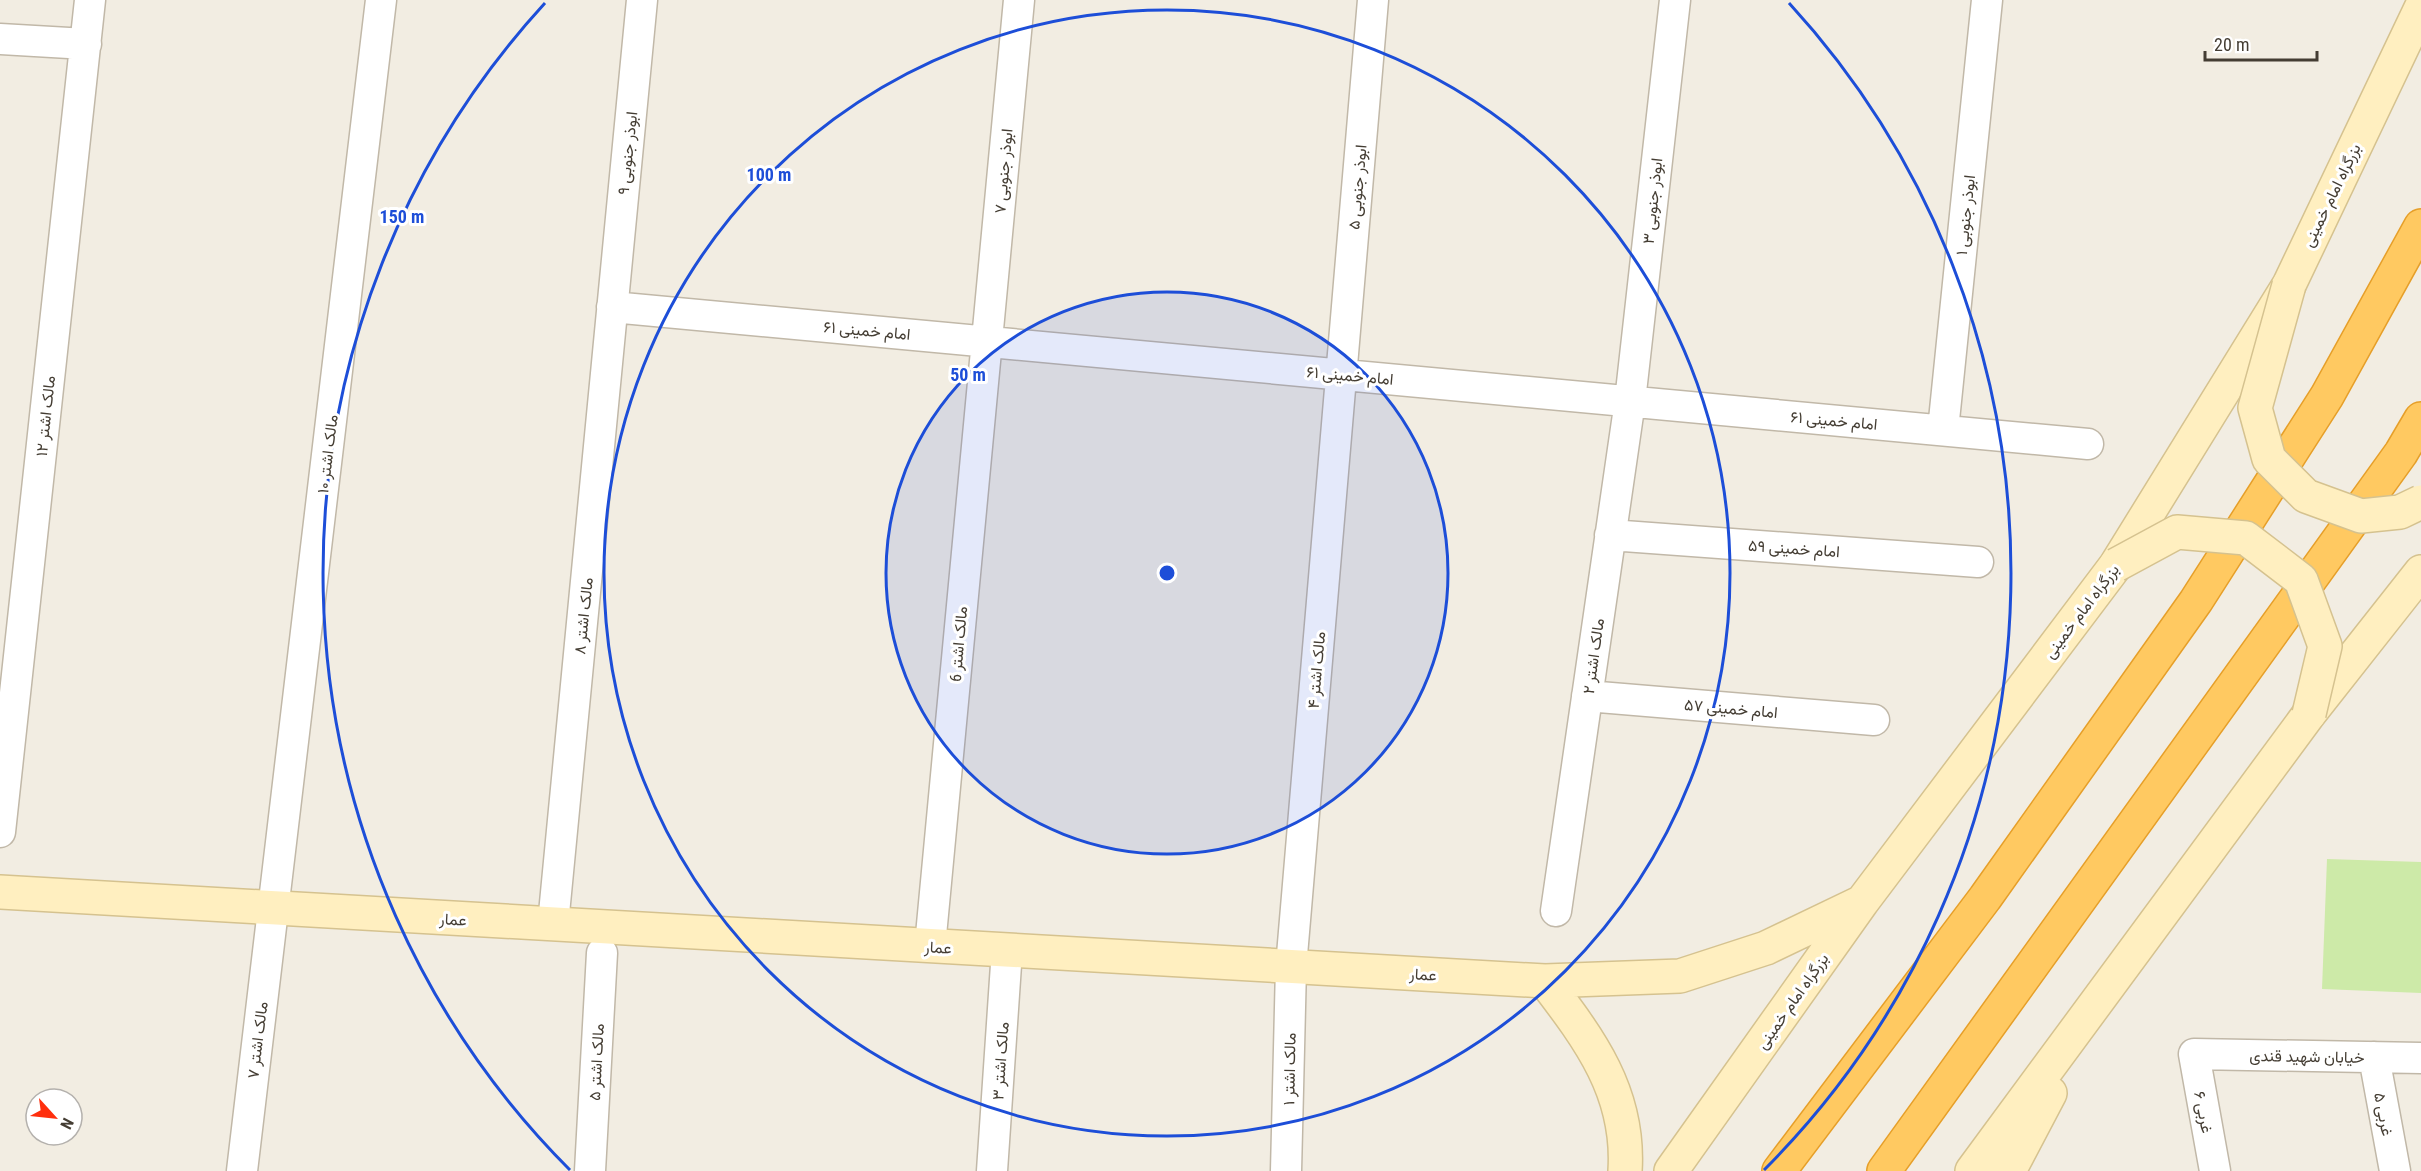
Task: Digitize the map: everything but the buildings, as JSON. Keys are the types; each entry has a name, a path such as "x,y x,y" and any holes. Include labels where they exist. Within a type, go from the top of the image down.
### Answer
{"highway":[{"path":"1779,1171 1985,898 2196,602 2326,396 2421,226"},
{"path":"1884,1171 2401,453 2421,419"}],"main road":[{"path":"2406,39 2408,0"},
{"name":"بزرگراه امام خمینی","path":"1671,1171 1862,902 2116,565 2289,285 2421,8"},
{"path":"2289,285 2255,408 2269,459 2306,496 2361,516 2400,512 2421,502"},
{"path":"2116,565 2177,532 2246,538 2301,580 2325,646 2309,714"},
{"path":"1972,1171 2309,714 2421,572"},
{"name":"عمار","path":"0,892 1545,981 1680,976 1766,948 1862,902"},
{"path":"1545,981 1586,1034 1614,1090 1626,1149 1625,1171"},
{"path":"2009,1171 2100,997"}],"street":[{"name":"مالک اشتر ۱۲","path":"0,832 90,0"},
{"name":"مالک اشتر ۱۰","path":"272,908 381,0"},
{"name":"ابوذر جنوبی ۹","path":"612,307 642,0"},
{"name":"ابوذر جنوبی ۷","path":"987,341 1019,0"},
{"name":"ابوذر جنوبی ۵","path":"1342,374 1373,0"},
{"name":"ابوذر جنوبی ۳","path":"1630,401 1675,0"},
{"name":"ابوذر جنوبی ۱","path":"1943,430 1987,0"},
{"path":"0,39 86,44"},
{"name":"امام خمینی ۶۱","path":"612,307 2088,444"},
{"name":"مالک اشتر ۸","path":"553,924 612,307"},
{"name":"مالک اشتر 6","path":"930,946 987,341"},
{"name":"مالک اشتر ۴","path":"1291,967 1342,374"},
{"name":"مالک اشتر ۲","path":"1556,911 1630,401"},
{"name":"امام خمینی ۵۹","path":"1610,535 1978,562"},
{"name":"امام خمینی ۵۷","path":"1587,696 1874,720"},
{"name":"مالک اشتر ۷","path":"242,1171 272,908"},
{"name":"مالک اشتر ۳","path":"992,1171 1007,950"},
{"name":"مالک اشتر ۵","path":"590,1171 602,952"},
{"name":"مالک اشتر ۱","path":"1286,1171 1291,967"},
{"name":"خیابان شهید قندی","path":"2194,1054 2421,1058"},
{"name":"غربی ۶","path":"2194,1054 2215,1171"},
{"name":"غربی ۵","path":"2373,1057 2395,1171"}],"green space":[{"path":"2327,859 2421,862 2421,993 2322,989"}]}
